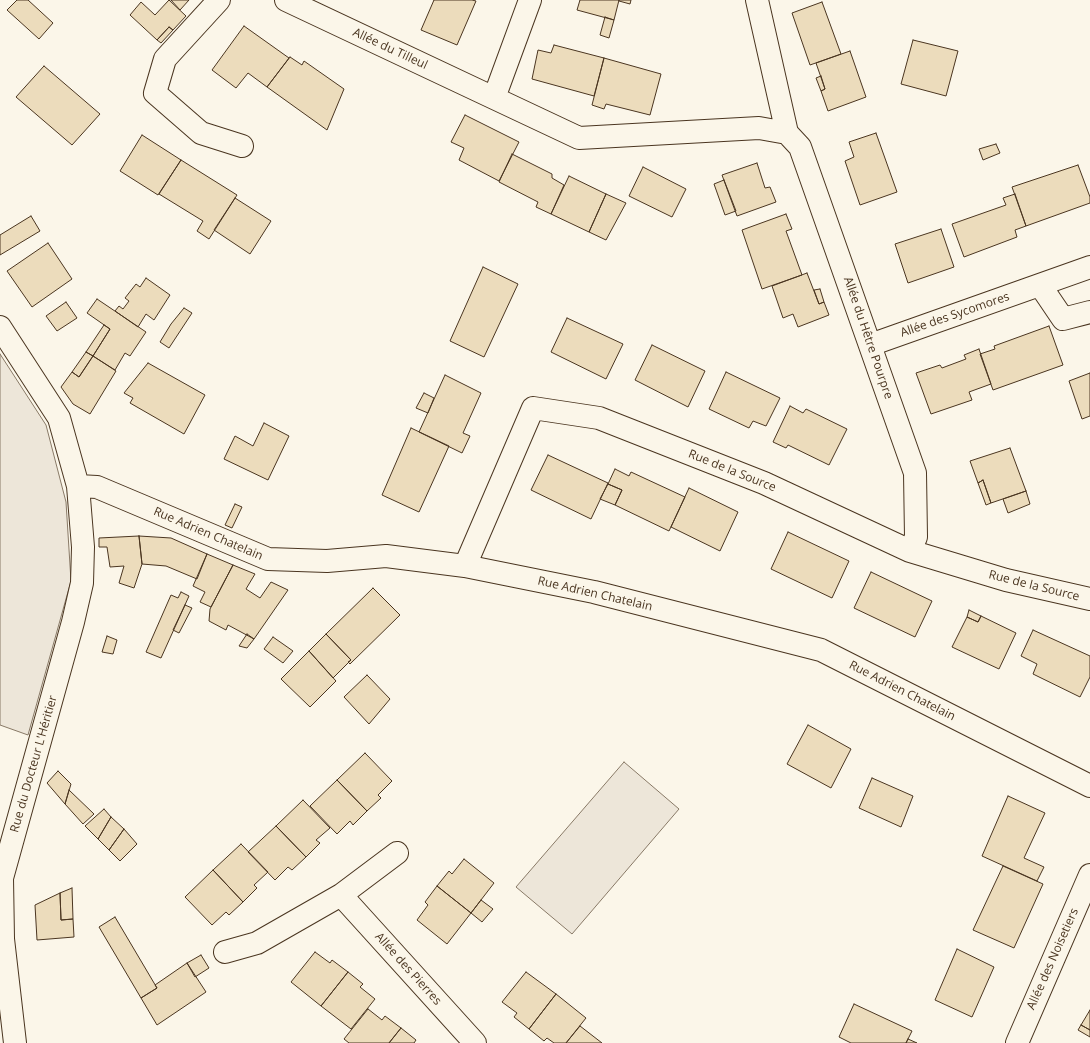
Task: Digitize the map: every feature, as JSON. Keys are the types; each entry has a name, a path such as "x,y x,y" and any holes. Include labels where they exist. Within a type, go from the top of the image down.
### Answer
{"street":[{"path":"219,0 165,59 155,93 201,133 242,146"},
{"name":"Allée du Tilleul","path":"286,0 494,98"},
{"path":"530,0 494,98 580,138 759,128 787,133"},
{"name":"Allée du Hêtre Pourpre","path":"757,0 787,133 800,147 915,473 916,537 910,550"},
{"name":"Allée des Sycomores","path":"870,345 1090,267"},
{"path":"1040,285 1063,319 1090,312"},
{"name":"Rue du Docteur L'Héritier","path":"0,327 59,418 78,486 82,547 82,583 73,622 2,878 3,939 16,1043"},
{"name":"Rue de la Source","path":"465,566 533,408 599,418 764,483 910,550 1006,580 1090,599"},
{"name":"Rue Adrien Chatelain","path":"78,486 97,487 268,559 327,561 386,556 465,566 594,592 821,650 1090,786"},
{"path":"225,952 257,943 341,895 397,853"},
{"name":"Allée des Noisetiers","path":"1017,1043 1090,875"},
{"name":"Allée des Pierres","path":"341,895 475,1043"}],"shaded area":[{"path":"0,354 46,425 66,502 71,581 28,735 0,725"},
{"path":"624,762 679,809 572,934 516,887"}],"building":[{"path":"17,0 28,0 53,23 39,39 7,10"},
{"path":"169,0 186,16 173,30 169,27 157,40 130,15 141,2 155,15"},
{"path":"171,0 189,0 180,10"},
{"path":"434,0 476,1 457,45 421,30"},
{"path":"580,0 619,0 614,20 577,10"},
{"path":"619,0 631,0 630,4"},
{"path":"822,2 841,54 810,65 792,13"},
{"path":"605,17 614,20 609,38 600,35"},
{"path":"244,26 289,58 267,87 248,73 236,88 212,70"},
{"path":"169,27 173,30 161,43 157,40"},
{"path":"913,40 958,51 946,96 901,84"},
{"path":"554,45 604,58 594,96 532,79 538,50 551,53"},
{"path":"850,51 866,97 828,111 821,91 825,89 816,63"},
{"path":"290,57 302,65 304,61 344,89 327,130 267,87"},
{"path":"604,58 661,74 650,115 606,104 604,109 592,105"},
{"path":"44,66 100,114 72,145 16,97"},
{"path":"821,76 825,89 821,91 816,78"},
{"path":"465,115 519,142 499,181 459,160 464,148 451,142"},
{"path":"876,133 897,192 860,205 845,161 854,157 849,142"},
{"path":"142,135 181,160 158,195 120,171"},
{"path":"996,144 1000,153 983,160 979,149"},
{"path":"512,154 552,174 552,178 564,185 551,214 536,207 538,202 499,182"},
{"path":"181,160 237,195 209,239 197,231 203,221 159,194"},
{"path":"757,163 765,188 770,187 776,202 737,216 722,175"},
{"path":"1078,165 1090,197 1090,203 1026,226 1012,187"},
{"path":"643,167 686,189 672,217 629,196"},
{"path":"569,176 606,194 589,232 551,214"},
{"path":"724,180 736,211 725,215 714,184"},
{"path":"606,194 626,203 606,240 589,232"},
{"path":"1015,194 1026,226 1015,230 1017,237 964,257 952,224 1006,205 1003,198"},
{"path":"235,198 271,221 250,254 214,230"},
{"path":"786,214 792,229 786,231 802,275 762,289 742,230"},
{"path":"31,216 40,231 0,255 0,235"},
{"path":"941,229 954,267 908,283 895,244"},
{"path":"48,243 72,279 32,307 7,271"},
{"path":"483,267 518,284 484,357 450,341"},
{"path":"807,273 819,304 824,302 829,315 798,327 793,314 783,318 772,286"},
{"path":"146,278 170,295 154,320 146,314 138,327 115,311 119,306 123,309 129,301 125,298 136,284 140,287"},
{"path":"820,289 824,302 819,304 814,290"},
{"path":"97,299 146,332 130,356 125,353 115,370 93,356 110,329 87,313"},
{"path":"66,302 77,318 57,331 46,316"},
{"path":"184,308 192,313 169,348 160,342 171,324"},
{"path":"567,318 623,344 606,379 551,352"},
{"path":"104,325 110,329 93,356 86,352"},
{"path":"1049,326 1063,365 993,390 980,354 995,349 994,346"},
{"path":"652,345 705,371 688,407 635,380"},
{"path":"979,349 991,384 969,392 972,400 931,414 916,373 940,365 942,368 966,359 964,355"},
{"path":"86,352 93,356 79,377 72,372"},
{"path":"93,356 116,371 90,414 73,404 61,387 72,372 79,377"},
{"path":"148,363 205,395 184,434 130,403 133,398 124,393"},
{"path":"726,372 780,398 766,426 753,421 749,428 709,409"},
{"path":"1090,373 1090,416 1082,419 1069,381"},
{"path":"445,375 481,393 463,433 470,436 462,453 419,432"},
{"path":"424,393 434,398 428,413 416,408"},
{"path":"790,406 803,413 806,409 847,429 829,465 788,445 786,448 773,442"},
{"path":"264,423 289,436 268,480 224,459 235,436 253,446"},
{"path":"411,428 449,446 419,512 382,495"},
{"path":"1010,448 1026,491 991,503 983,480 978,483 970,461"},
{"path":"548,455 608,483 591,519 531,490"},
{"path":"615,469 629,476 631,472 685,497 669,531 615,505 622,490 608,484"},
{"path":"983,480 991,503 986,505 978,483"},
{"path":"608,484 622,490 615,505 600,499"},
{"path":"689,488 738,512 720,551 671,527"},
{"path":"1026,491 1030,504 1008,513 1003,499"},
{"path":"235,504 242,507 232,528 225,525"},
{"path":"788,532 849,561 832,598 771,569"},
{"path":"139,536 171,538 207,554 197,579 166,566 142,564"},
{"path":"139,536 142,564 134,588 119,583 124,566 110,567 107,547 99,547 99,538"},
{"path":"207,554 233,565 211,607 200,602 205,592 193,586"},
{"path":"233,565 255,574 246,589 260,598 271,582 288,590 254,639 228,625 226,630 209,621 210,609"},
{"path":"871,572 932,601 915,637 854,608"},
{"path":"373,588 400,615 350,664 348,662 351,660 326,634"},
{"path":"181,592 189,596 161,658 146,652 171,595 178,598"},
{"path":"185,605 192,608 179,633 173,630"},
{"path":"969,610 981,616 978,622 967,617"},
{"path":"981,616 1016,633 999,669 952,647 967,617 978,622"},
{"path":"1033,630 1090,656 1090,677 1080,697 1033,674 1037,664 1021,656"},
{"path":"247,634 254,639 247,648 239,646"},
{"path":"326,634 351,660 333,678 309,651"},
{"path":"107,636 117,640 113,654 102,652"},
{"path":"273,637 293,651 283,663 264,649"},
{"path":"309,651 336,681 310,707 281,679"},
{"path":"367,675 390,699 369,724 344,697"},
{"path":"808,725 851,749 831,788 787,764"},
{"path":"365,753 392,781 378,795 381,798 367,811 337,780"},
{"path":"58,771 71,784 65,804 47,783"},
{"path":"872,778 913,796 901,827 859,808"},
{"path":"337,780 367,811 353,825 350,821 337,834 310,806"},
{"path":"69,790 94,814 83,824 65,804"},
{"path":"1008,796 1045,813 1024,858 1044,867 1037,881 982,856"},
{"path":"303,800 330,828 316,840 320,843 306,857 276,826"},
{"path":"104,809 111,817 98,839 85,826"},
{"path":"111,817 124,829 109,850 98,839"},
{"path":"276,826 306,857 292,870 288,867 275,880 248,852"},
{"path":"124,829 137,844 120,861 109,850"},
{"path":"241,844 268,872 254,885 257,888 243,902 213,870"},
{"path":"464,859 494,883 471,913 437,886 449,871 452,874"},
{"path":"1003,866 1043,884 1014,948 973,930"},
{"path":"213,870 243,902 229,915 226,912 212,925 185,897"},
{"path":"437,886 471,913 447,944 417,920 428,905 425,902"},
{"path":"72,888 73,919 61,920 60,893"},
{"path":"60,893 61,920 73,919 74,937 37,940 35,905"},
{"path":"481,900 493,909 482,922 471,913"},
{"path":"115,917 157,988 141,998 99,927"},
{"path":"957,949 994,967 972,1017 935,1000"},
{"path":"315,952 330,963 332,960 348,972 321,1006 291,982"},
{"path":"201,955 209,968 195,977 187,963"},
{"path":"187,963 206,992 157,1025 141,998 157,988 155,985"},
{"path":"348,972 363,984 360,987 375,999 351,1029 321,1006"},
{"path":"526,972 556,994 529,1029 514,1017 517,1013 502,1002"},
{"path":"556,994 586,1018 566,1043 554,1043 547,1038 544,1041 529,1029"},
{"path":"854,1004 912,1031 906,1043 851,1043 839,1037"},
{"path":"368,1009 382,1020 385,1016 401,1028 389,1043 349,1043 344,1039"},
{"path":"1090,1010 1090,1030 1081,1025"},
{"path":"1081,1025 1090,1030 1090,1037 1078,1030"},
{"path":"580,1026 602,1043 566,1043"},
{"path":"401,1028 416,1040 414,1043 389,1043"},
{"path":"908,1039 917,1043 906,1043"}]}
